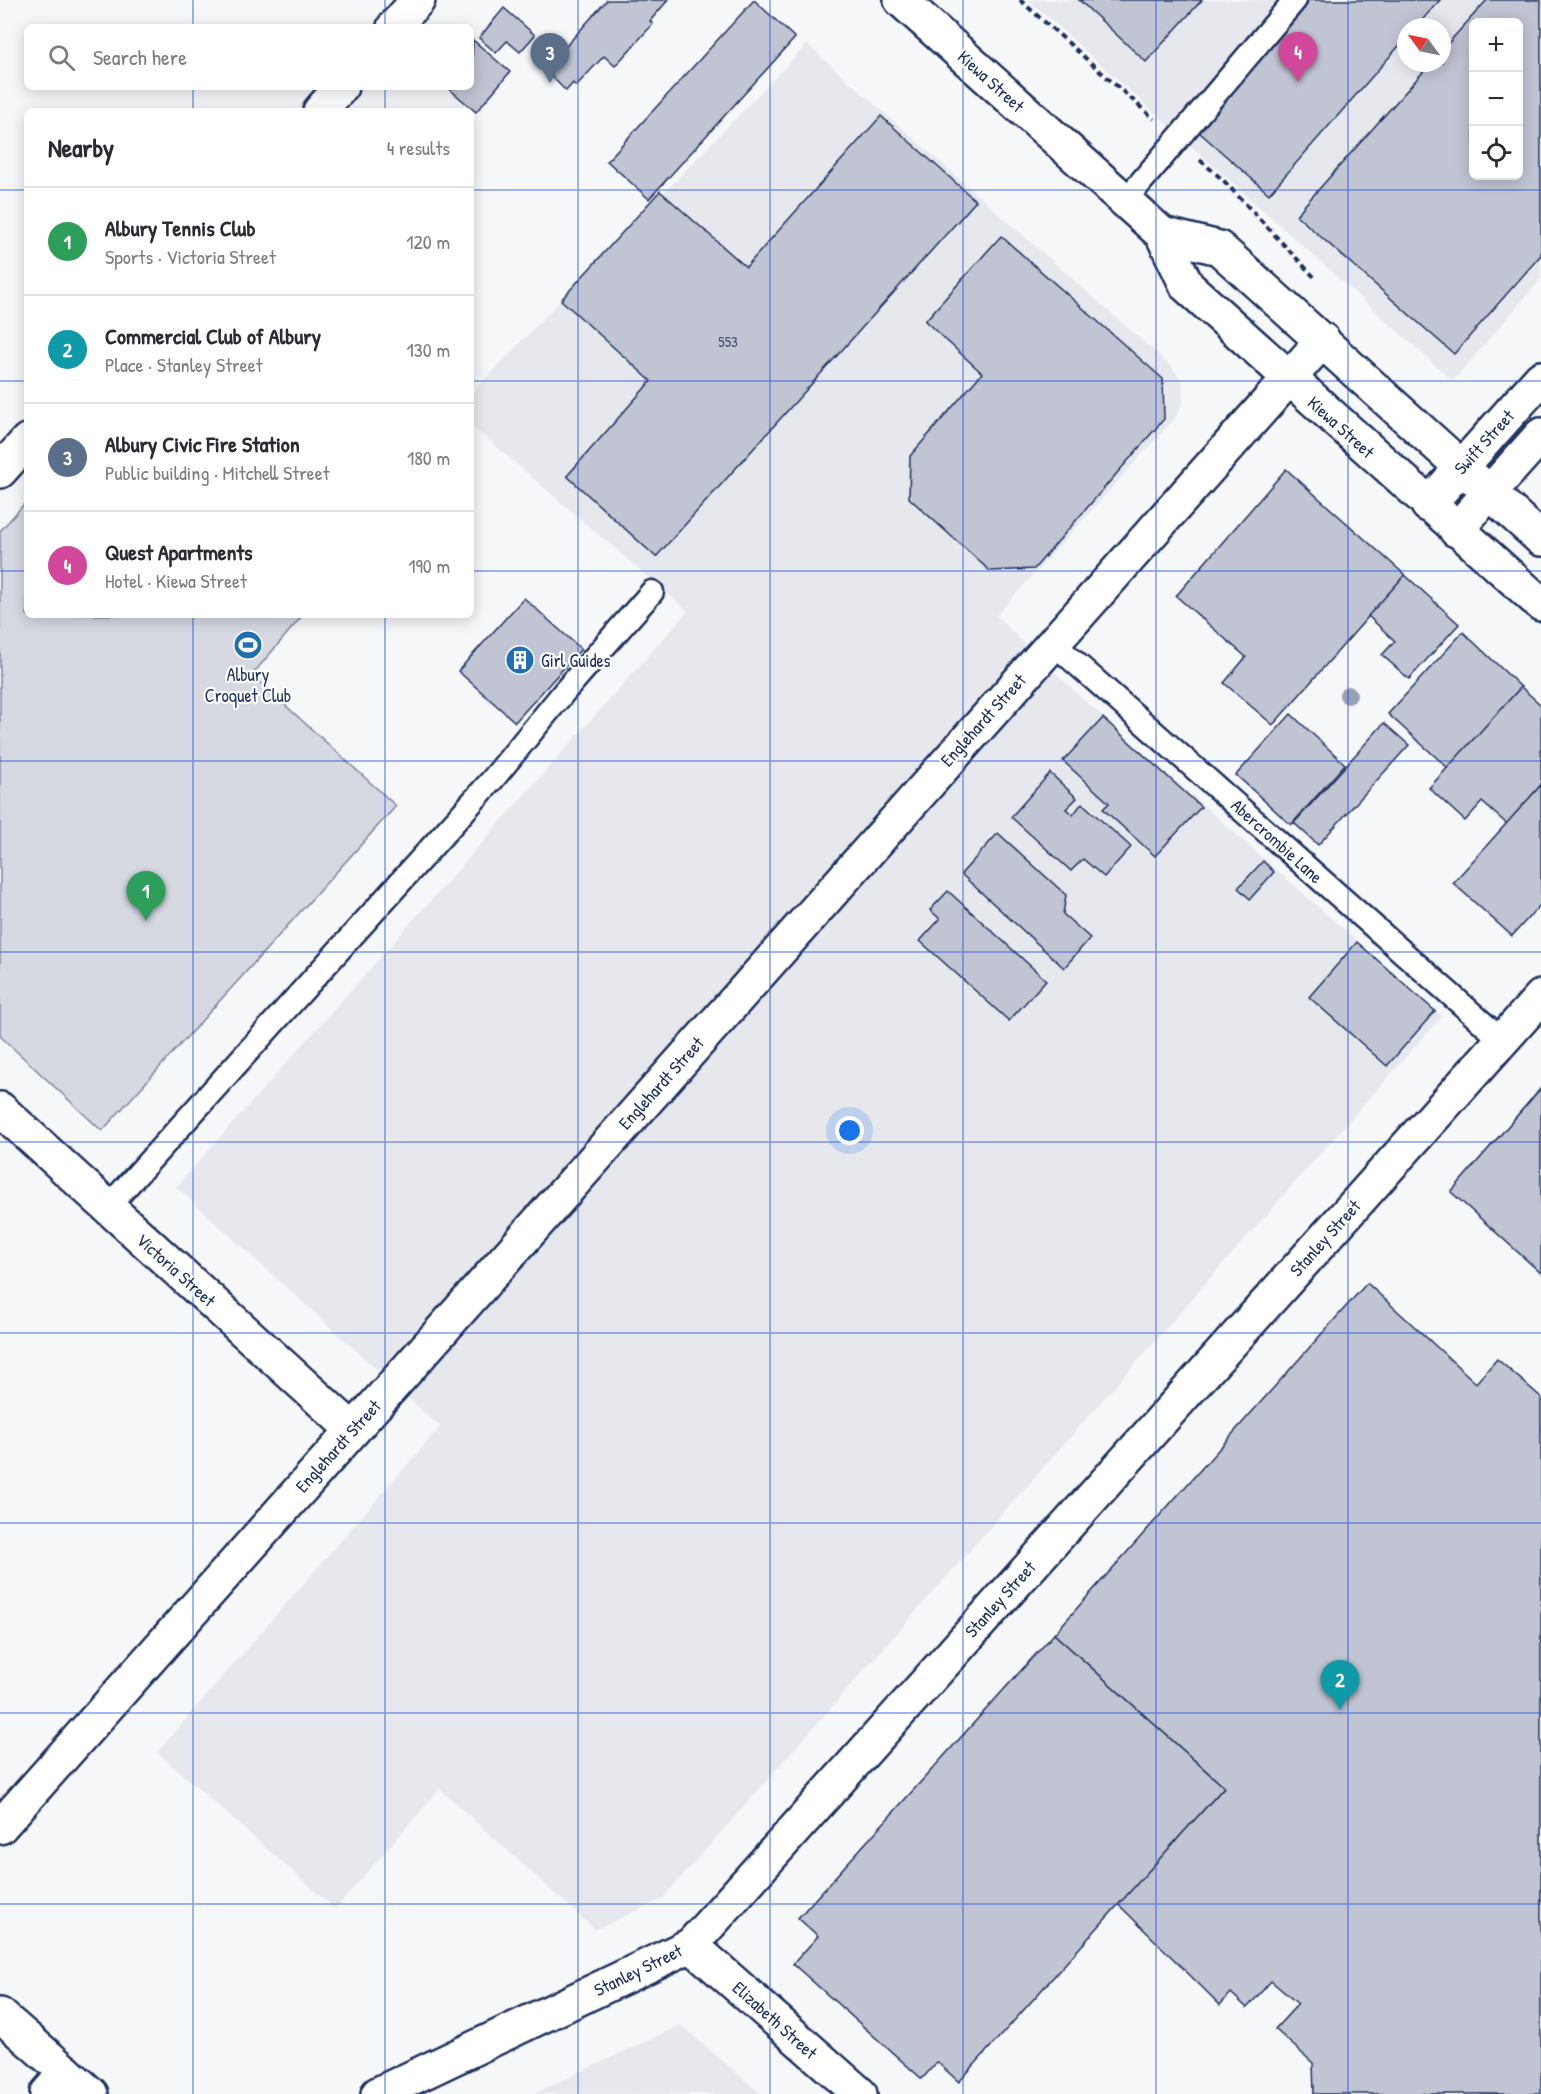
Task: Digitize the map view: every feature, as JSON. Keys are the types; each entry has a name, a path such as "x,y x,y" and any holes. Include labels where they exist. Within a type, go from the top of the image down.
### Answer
{"street":[{"path":"397,24 418,0"},
{"name":"Kiewa Street","path":"901,0 1162,234 1186,286 1541,604"},
{"path":"323,108 338,90"},
{"name":"Kiewa Street","path":"1162,234 1219,248 1541,538"},
{"name":"Englehardt Street","path":"0,1827 1323,340"},
{"name":"Swift Street","path":"1428,505 1541,378"},
{"name":"Swift Street","path":"1456,530 1541,435"},
{"name":"Stanley Street","path":"378,2094 690,1945 1541,997"},
{"name":"Victoria Street","path":"0,1109 353,1430"},
{"name":"Elizabeth Street","path":"690,1945 860,2094"},
{"path":"0,2015 57,2083 91,2094"}],"lane":[{"path":"1125,201 1295,0"},
{"path":"107,1208 493,779 564,692 652,592"},
{"name":"Abercrombie Lane","path":"1052,642 1502,1041"}],"shaded area":[{"path":"1029,0 1541,0 1541,279 1453,381"},
{"path":"807,44 1172,367 1183,383 1183,402 1175,418 996,616 1085,701 1442,1016 662,1899 595,1930 440,1789 335,1909 157,1752 440,1427 176,1187 688,611 474,428 474,391"},
{"path":"24,504 24,618 300,618 252,675 396,806 102,1131 0,1036 0,531"},
{"path":"681,2025 761,2094 533,2094"}],"building":[{"path":"607,0 668,0 650,21 653,24 615,66 604,56 576,86 573,83 566,91 547,72 553,65 551,63"},
{"path":"754,0 795,38 649,199 607,161"},
{"path":"1079,0 1202,0 1146,62"},
{"path":"1301,0 1440,0 1424,18 1397,18 1397,48 1269,194 1191,125"},
{"path":"1487,0 1541,0 1541,255 1454,354 1296,215 1423,72 1451,72 1451,40 1469,20 1469,180 1523,180 1523,18 1471,18"},
{"path":"504,8 535,35 520,52 507,41 496,53 479,38"},
{"path":"474,41 510,72 476,112 450,90 474,90"},
{"path":"881,116 976,201 656,557 567,476 651,381 561,300 660,191 746,267"},
{"path":"1001,236 1163,379 1164,419 1034,569 990,571 909,498 910,456 982,373 925,321"},
{"path":"1286,469 1405,575 1273,725 1224,683 1246,657 1176,596"},
{"path":"1405,575 1459,624 1409,679 1382,655 1395,641 1368,616"},
{"name":"Girl Guides","path":"524,598 581,649 515,722 458,671"},
{"path":"1463,632 1521,687 1448,768 1388,714"},
{"path":"1521,687 1541,705 1541,785 1507,824 1482,802 1465,821 1429,788"},
{"path":"1291,714 1345,764 1291,825 1236,775"},
{"path":"1103,718 1201,807 1155,856 1103,809 1109,803 1063,761"},
{"path":"1384,723 1409,745 1318,845 1294,823"},
{"path":"1050,773 1077,798 1066,809 1073,815 1082,803 1131,847 1104,877 1083,859 1071,871 1011,817"},
{"path":"1541,785 1541,904 1512,936 1453,883"},
{"path":"998,833 1066,895 1063,914 1090,938 1064,968 961,874"},
{"path":"1263,861 1274,872 1250,899 1238,888"},
{"path":"948,891 1046,980 1009,1021 920,941 940,919 930,910"},
{"path":"1357,942 1435,1011 1387,1066 1309,997"},
{"path":"1541,1088 1541,1273 1451,1192"},
{"path":"1367,1283 1476,1383 1497,1359 1541,1397 1541,2094 1314,2094 1313,2063 1275,2029 1298,2004 1271,1981 1247,2008 1231,1993 1220,2005 1118,1904 1224,1787 1054,1634"},
{"path":"1054,1634 1224,1787 959,2082 937,2062 922,2079 793,1964 818,1936 798,1918"}],"place":[{"name":"Quest Apartments","path":"1298,82"},
{"name":"Albury Civic Fire Station","path":"550,83"},
{"name":"Albury Croquet Club","path":"248,645"},
{"name":"Girl Guides","path":"520,660"},
{"name":"Albury Tennis Club","path":"146,921"},
{"name":"Commercial Club of Albury","path":"1340,1710"}]}
